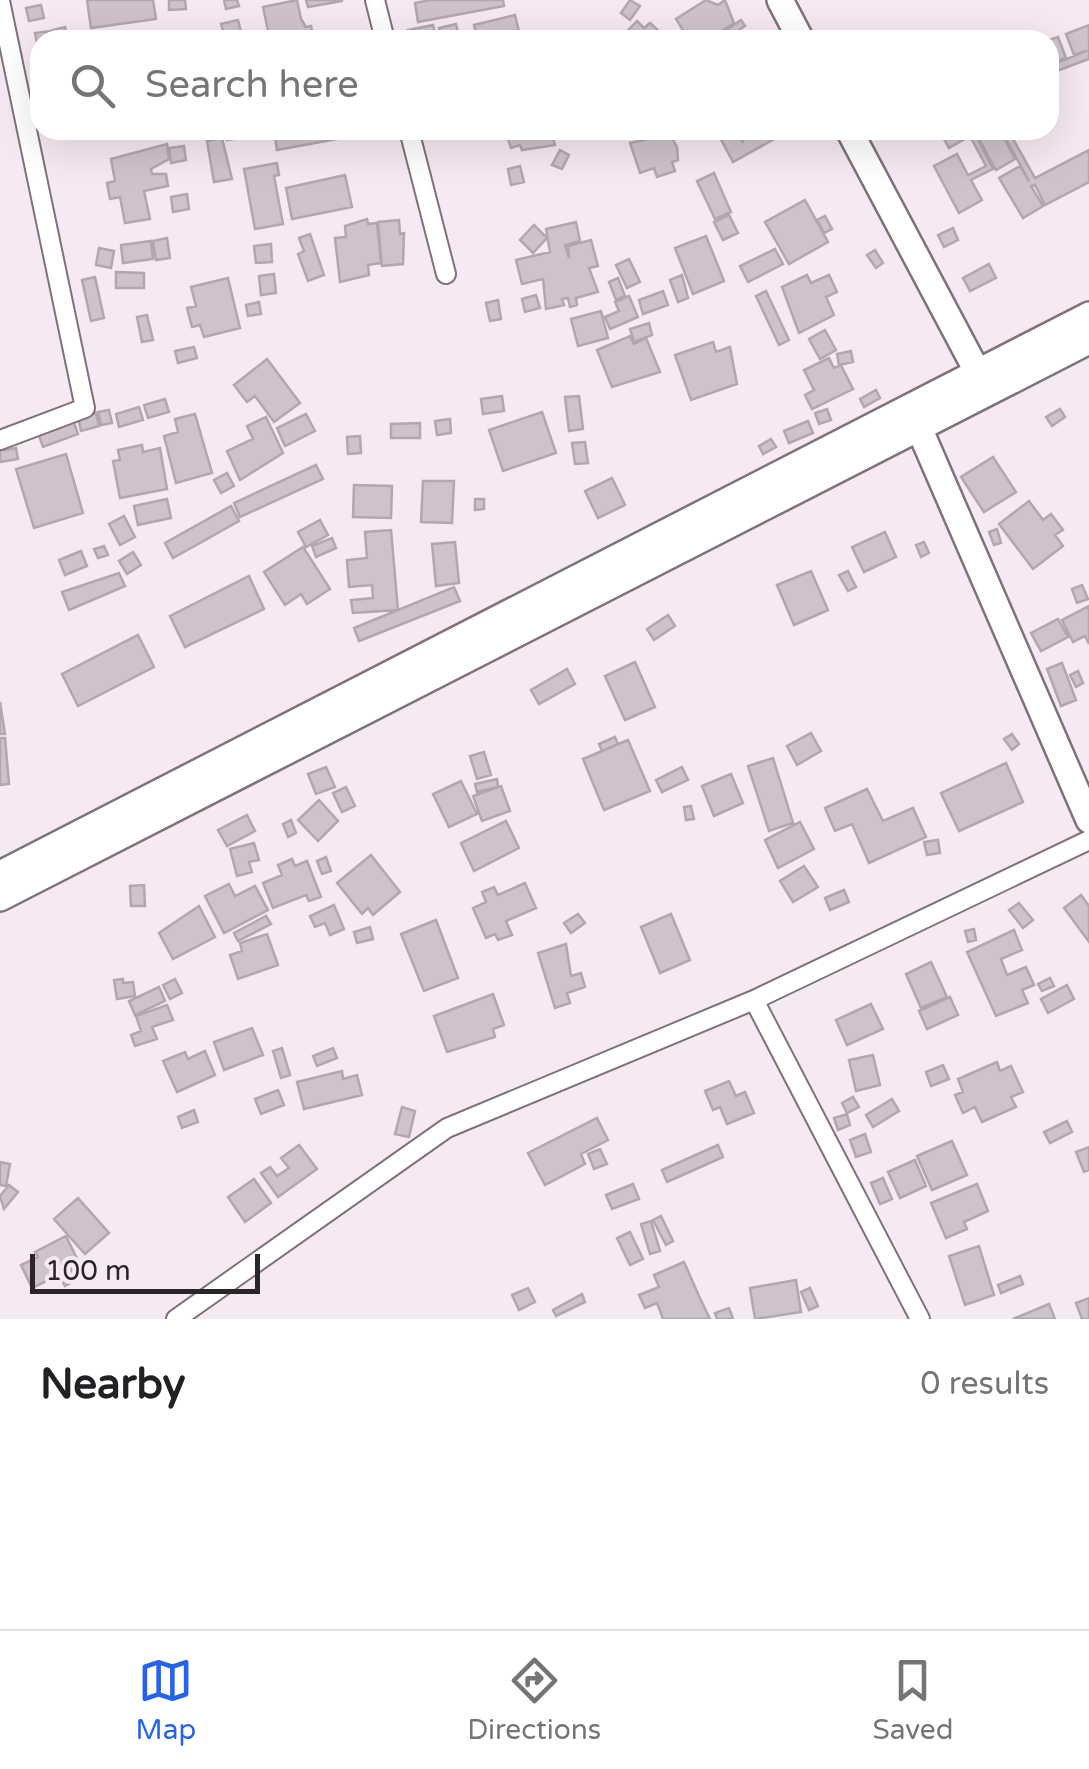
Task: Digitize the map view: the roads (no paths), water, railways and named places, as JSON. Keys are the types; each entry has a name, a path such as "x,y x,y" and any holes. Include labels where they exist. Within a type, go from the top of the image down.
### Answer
{"street":[{"path":"375,0 382,30"},
{"path":"780,0 796,30"},
{"path":"0,1 85,408 0,440"},
{"path":"412,140 446,274"},
{"path":"854,140 978,373"},
{"path":"0,898 700,528 1089,315"},
{"path":"0,874 700,528 918,428 1089,341"},
{"path":"918,428 1089,820"},
{"path":"176,1319 447,1128 754,1000 1089,840"},
{"path":"754,1000 920,1319"}]}
